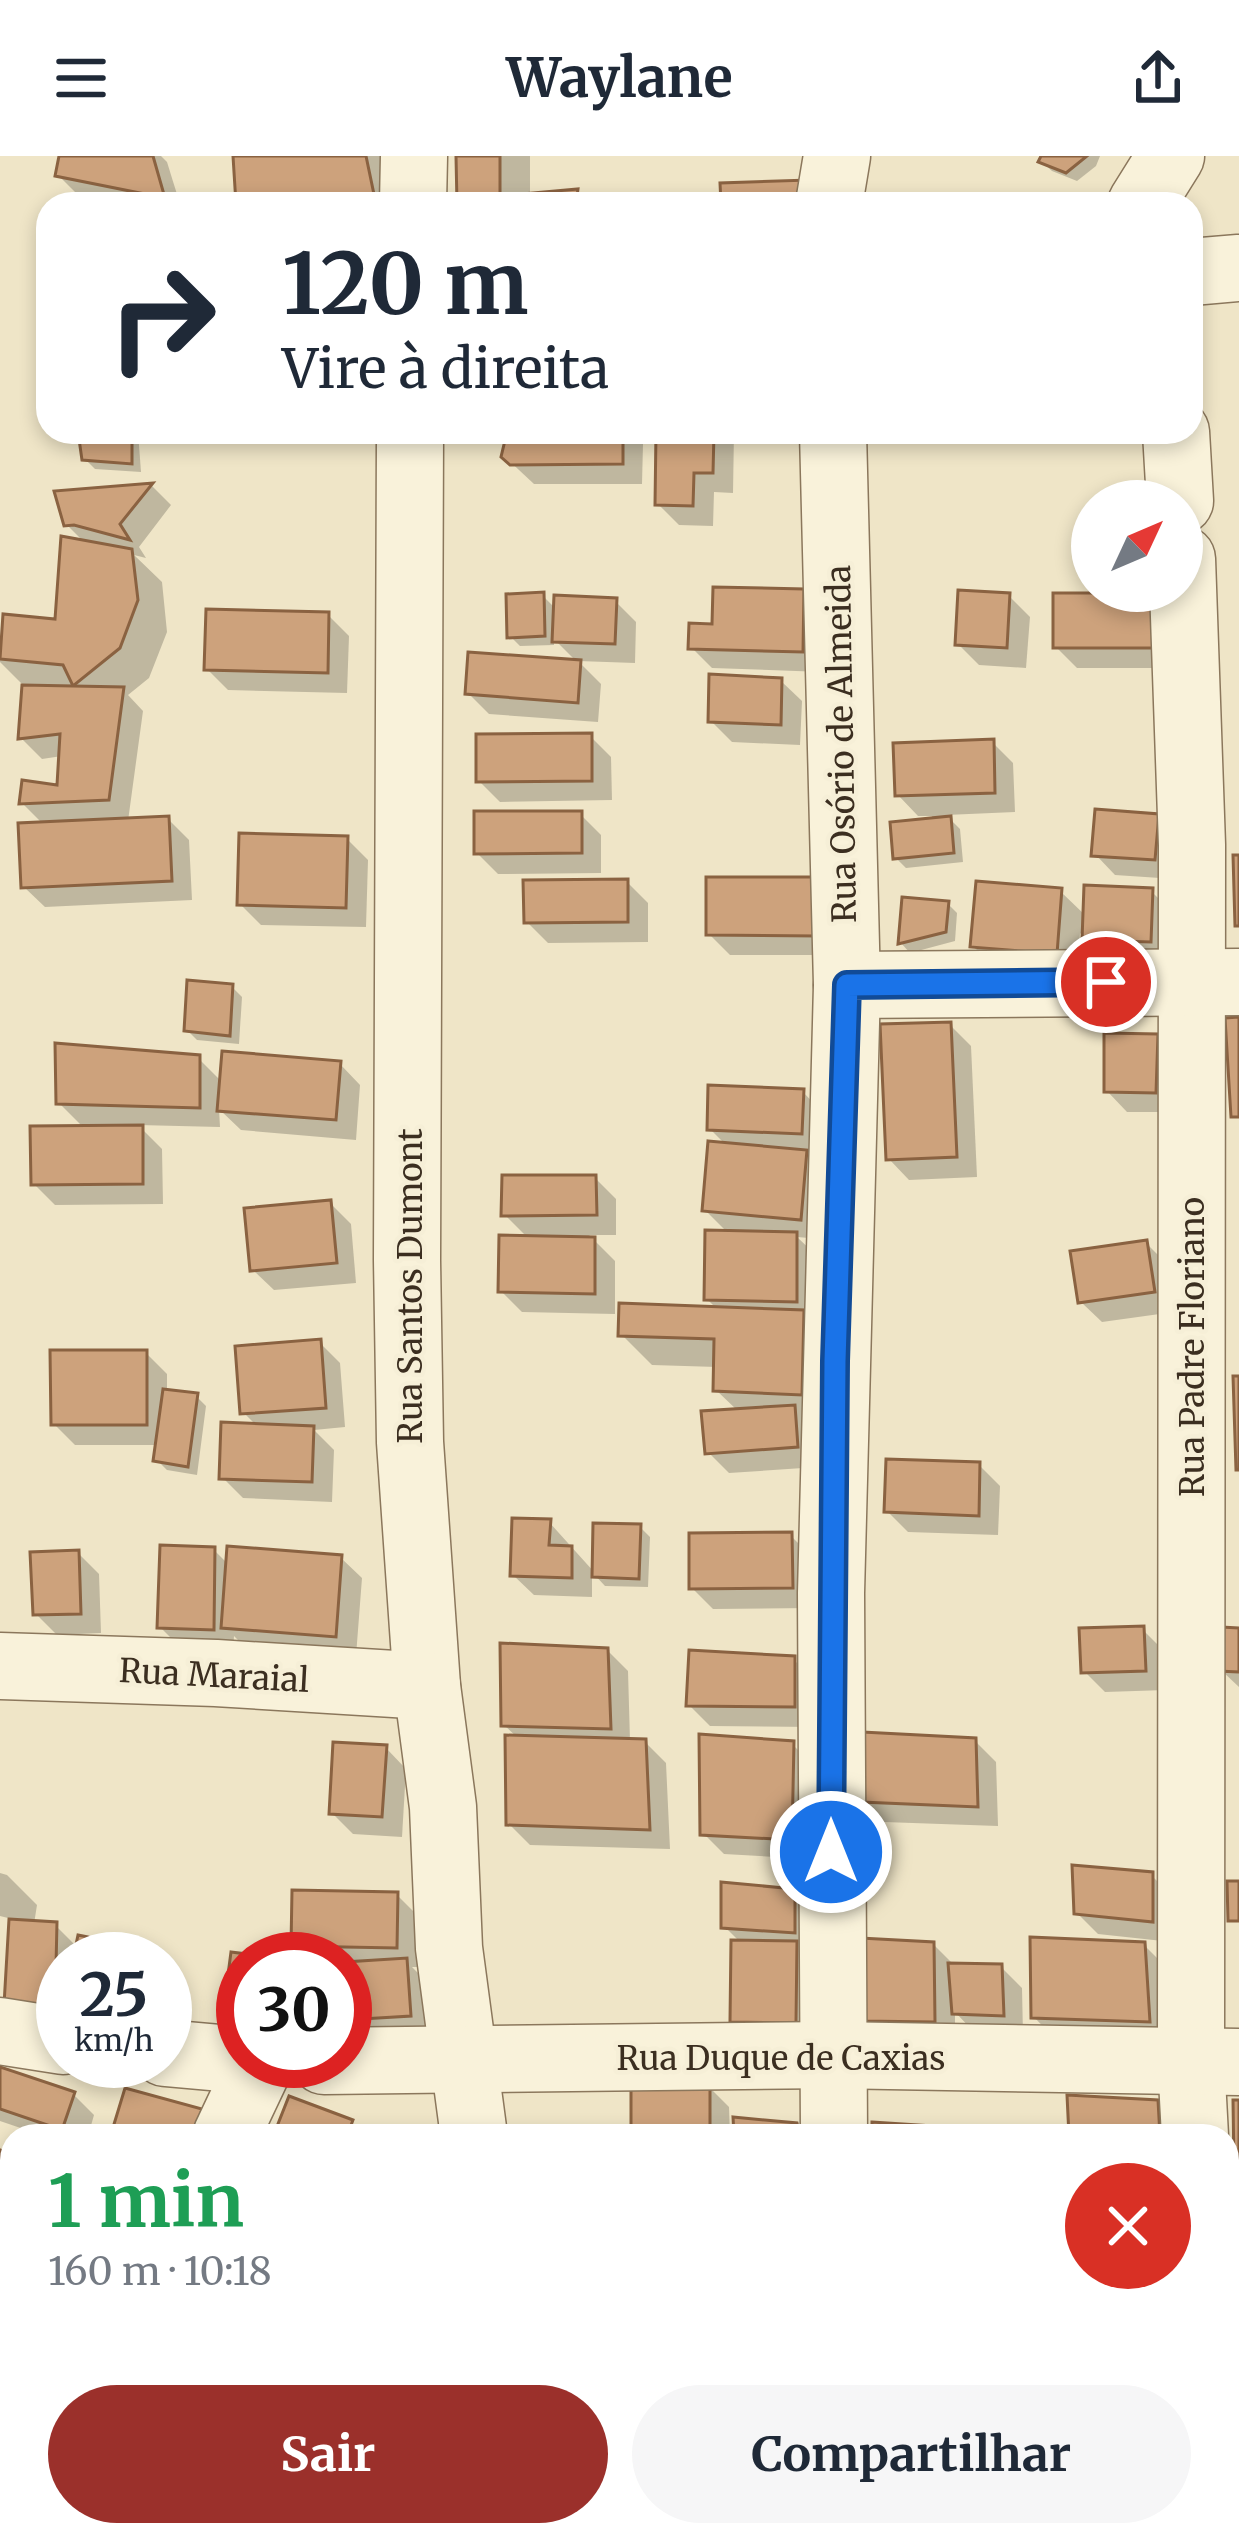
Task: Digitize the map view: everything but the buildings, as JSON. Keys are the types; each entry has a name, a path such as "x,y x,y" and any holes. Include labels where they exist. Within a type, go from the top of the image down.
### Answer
{"street":[{"path":"413,192 414,156"},
{"path":"832,192 837,156"},
{"path":"1148,192 1171,156"},
{"path":"1203,271 1239,268"},
{"name":"Rua Santos Dumont","path":"410,444 408,1328 414,1523 443,1807 448,1948 472,2124"},
{"name":"Rua Osório de Almeida","path":"833,444 847,985 833,1477 834,2124"},
{"path":"1177,444 1179,480"},
{"name":"Rua Padre Floriano","path":"1198,2124 1215,2061 1212,630"},
{"path":"847,985 1216,982"},
{"name":"Rua Maraial","path":"0,1666 428,1687"},
{"path":"0,2031 36,2037"},
{"name":"Rua Duque de Caxias","path":"372,2061 832,2055 1215,2061"},
{"path":"232,2124 249,2088"}],"route":[{"path":"831,1852 835,1361 847,985 1106,982"}]}
